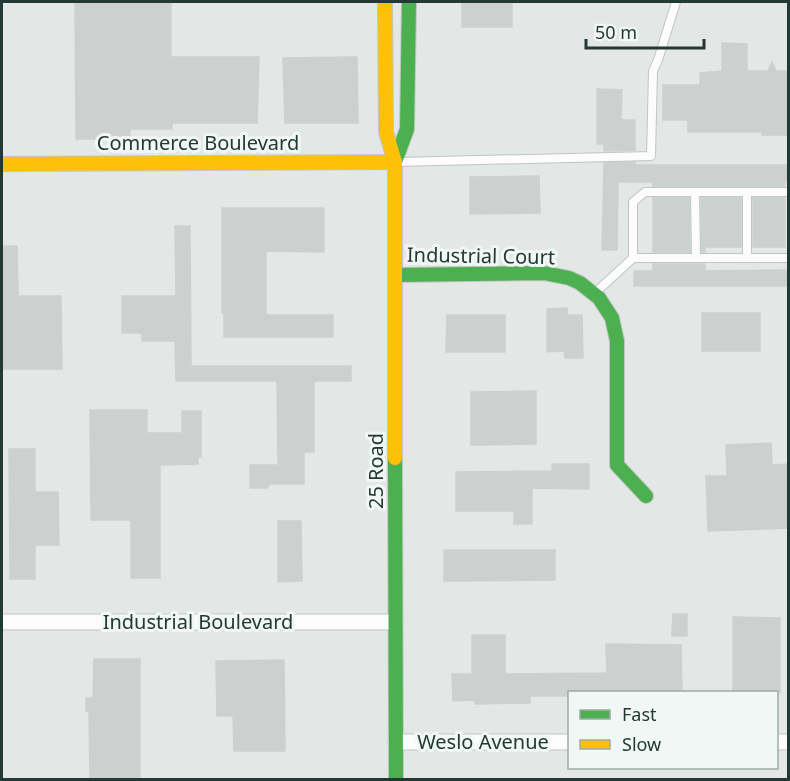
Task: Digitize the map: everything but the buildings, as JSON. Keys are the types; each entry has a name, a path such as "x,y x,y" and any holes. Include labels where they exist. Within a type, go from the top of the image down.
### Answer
{"main road":[{"name":"25 Road","path":"385,2 386,132 395,162 396,780"},
{"name":"25 Road","path":"395,162 407,129 409,2"},
{"name":"Commerce Boulevard","path":"2,164 395,162"},
{"name":"Industrial Court","path":"395,275 551,274 569,278 595,293 608,310 617,341 616,465 646,496"}],"street":[{"name":"Industrial Boulevard","path":"2,622 395,622"},
{"name":"Weslo Avenue","path":"396,742 568,742"}],"lane":[{"path":"395,162 651,156 653,71 676,2"},
{"path":"633,258 633,202 645,192 789,192"},
{"path":"695,192 696,258"},
{"path":"747,192 747,258"},
{"path":"595,293 633,258 789,258"}],"traffic: fast":[{"path":"395,162 407,129 409,2"},
{"path":"395,275 544,273 569,278 580,283 599,298 612,318 617,341 617,465 646,496"},
{"path":"395,458 396,780"}],"traffic: slow":[{"path":"385,2 386,132 395,162 395,458"},
{"path":"2,164 395,162"}]}
